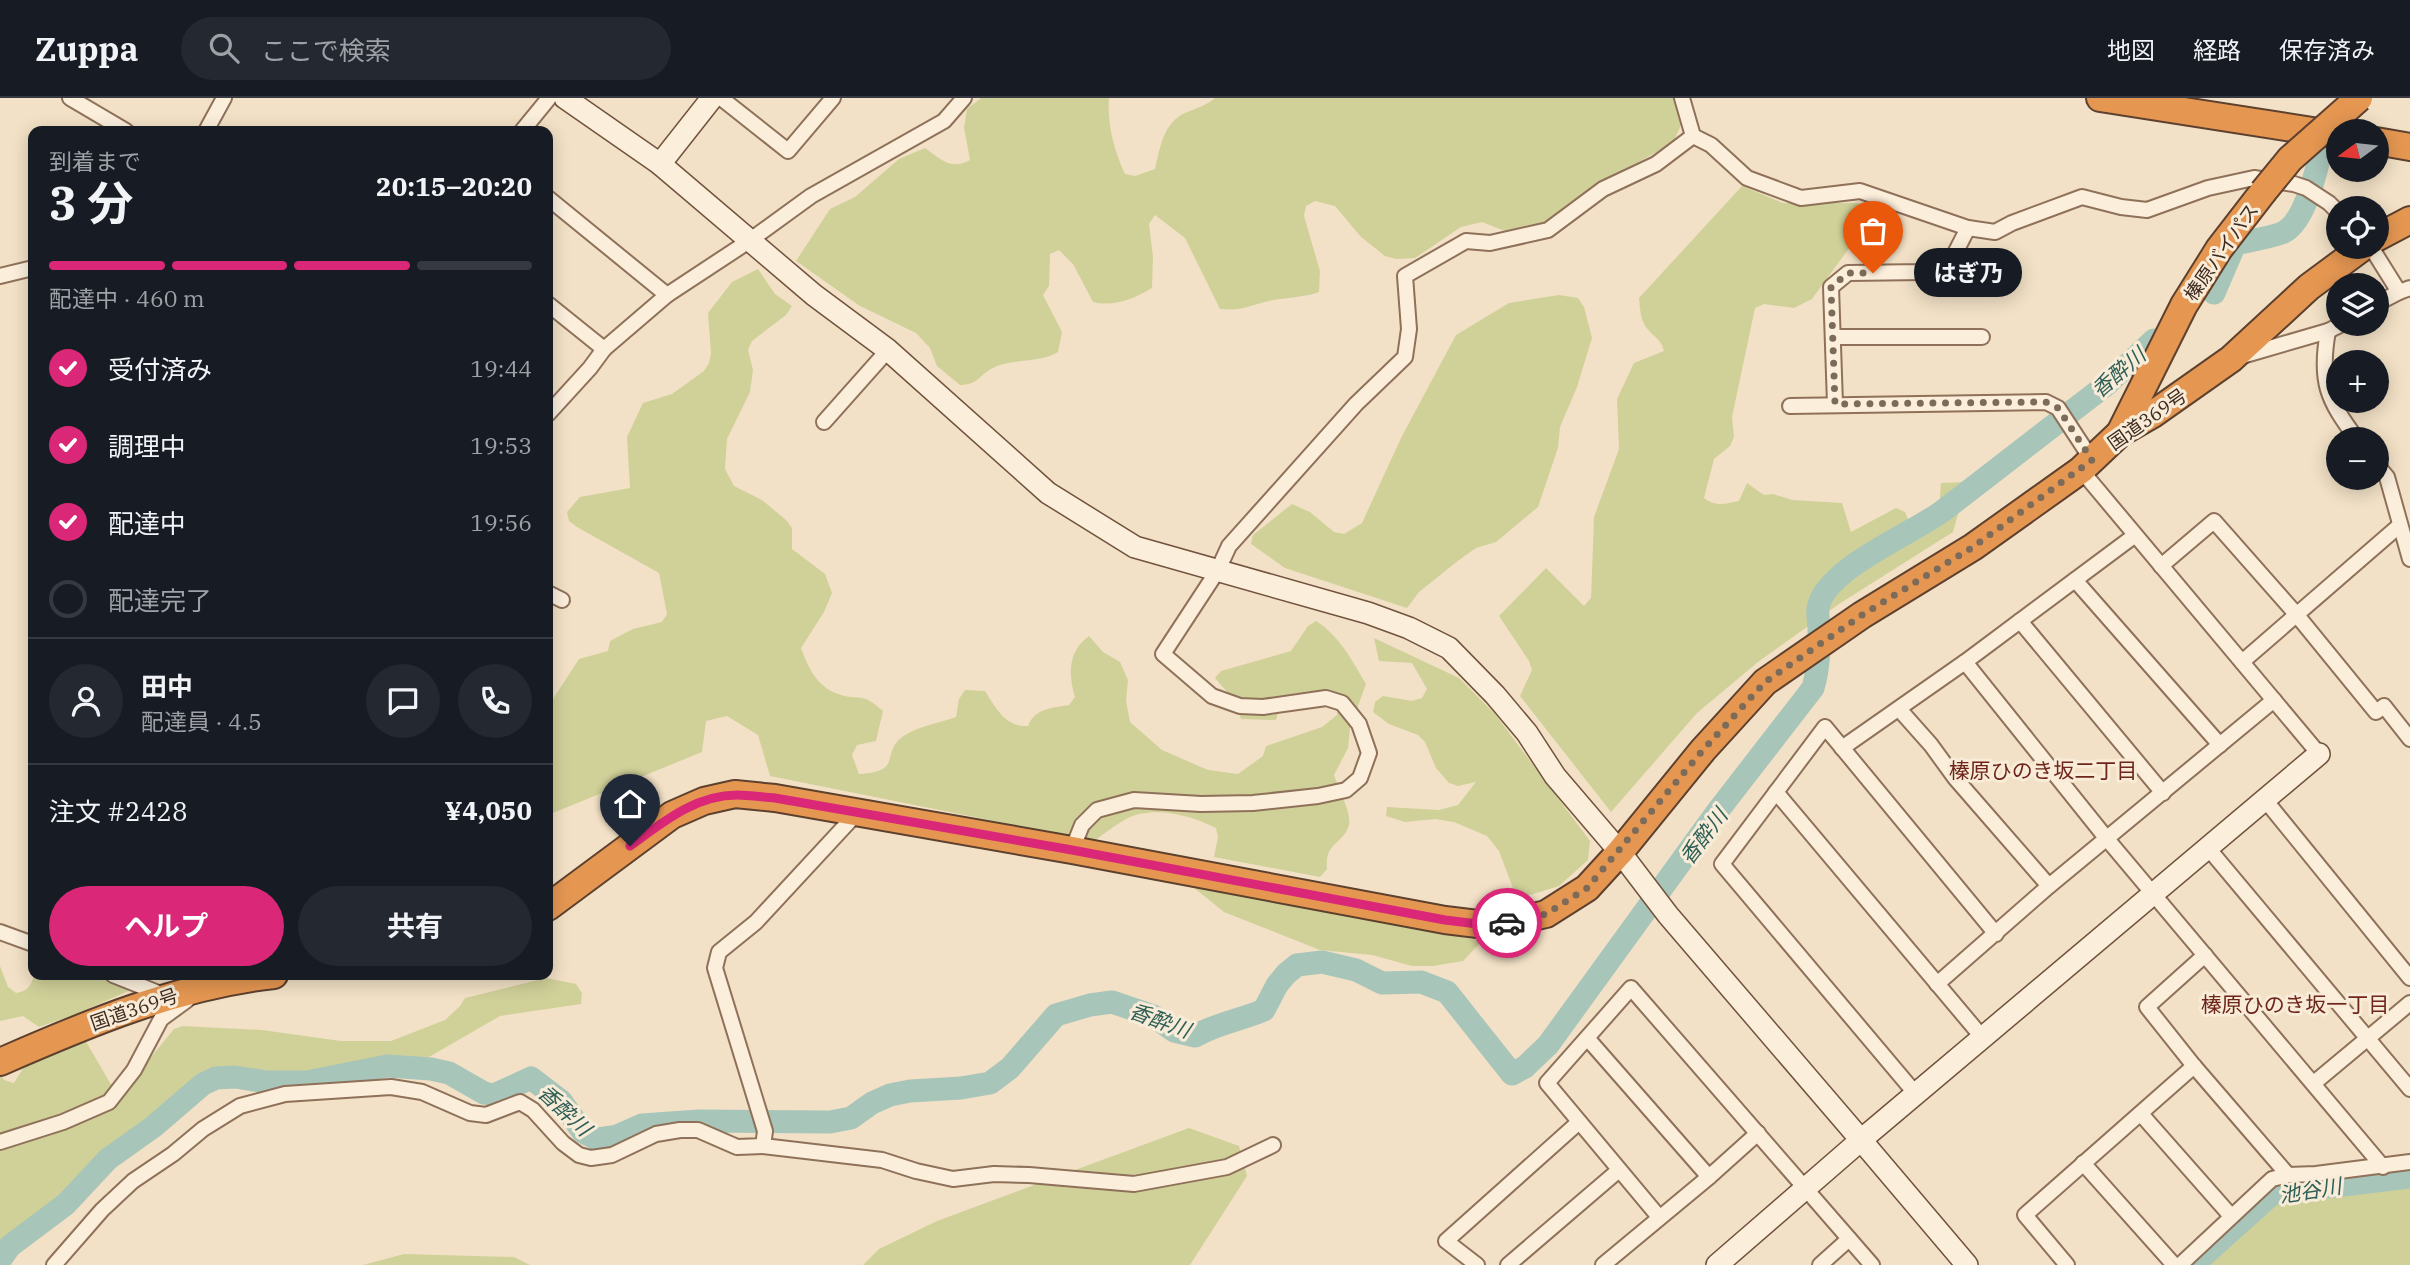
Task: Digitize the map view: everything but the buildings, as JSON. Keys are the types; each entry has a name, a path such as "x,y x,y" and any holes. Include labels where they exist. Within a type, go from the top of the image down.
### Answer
{"highway":[{"path":"2100,98 2326,133"},
{"name":"榛原バイパス","path":"2120,433 2184,305 2219,249 2290,159 2359,98"},
{"path":"2389,143 2410,146"},
{"path":"2389,231 2410,220"},
{"name":"国道369号","path":"553,903 673,814 704,801 735,794 775,798 1072,850 1445,920 1494,926 1546,914 1587,888 1765,682 1862,615 1973,547 2086,465 2120,433 2153,414 2231,359 2309,287 2347,259"},
{"name":"国道369号","path":"0,1062 101,1019 168,996 208,985 241,980"}],"street":[{"path":"70,98 118,126"},
{"path":"209,126 224,98"},
{"path":"526,126 549,98"},
{"path":"565,98 660,164 814,295 888,350 1048,493 1135,547 1388,621 1409,628 1449,649 1519,723 1555,776 1668,915 1967,1265"},
{"path":"660,164 712,98"},
{"path":"721,98 788,151 832,98"},
{"path":"553,409 604,349 667,295 811,196 944,121 964,98"},
{"path":"1682,98 1693,136 1711,145 1747,178 1801,198 1860,191 1968,228 1995,232 2082,197 2147,210 2208,188 2254,178 2294,184 2326,203"},
{"path":"1072,850 1082,825 1097,810 1134,800 1201,804 1253,803 1346,790 1360,778 1369,753 1359,724 1342,703 1326,698 1263,707 1240,706 1212,696 1163,654 1218,570 1229,546 1356,404 1405,357 1409,329 1405,276 1466,242 1490,243 1548,230 1604,189 1656,164 1693,136"},
{"path":"553,202 667,295"},
{"path":"1835,404 1831,287 1848,273 1924,272 1950,263 1968,228"},
{"path":"2380,259 2405,290 2389,298"},
{"path":"0,276 28,269"},
{"path":"553,308 604,349"},
{"path":"2231,359 2326,330"},
{"path":"2331,336 2324,354 2324,379 2337,413 2348,427"},
{"path":"1834,337 1982,337"},
{"path":"824,422 888,350"},
{"path":"1717,1265 1915,1093 2319,754 2134,536 2086,465 2075,434 2058,408 2046,402 1790,406"},
{"path":"2389,484 2410,559"},
{"path":"2161,566 2214,520 2297,614 2376,712 2384,706 2410,739"},
{"path":"2242,662 2400,525"},
{"path":"1842,748 1965,662 2134,536"},
{"path":"2075,580 2220,745"},
{"path":"553,596 562,600"},
{"path":"2020,621 2163,793"},
{"path":"1965,662 2108,839 2383,1167"},
{"path":"1937,984 2049,886 2274,700"},
{"path":"1899,709 2049,886"},
{"path":"1915,1093 1721,864 1825,727 1996,934"},
{"path":"1776,792 1982,1037"},
{"path":"2266,800 2410,978"},
{"path":"763,1146 765,1130 715,968 719,952 756,922 858,813"},
{"path":"2208,848 2410,1089"},
{"path":"0,932 28,942"},
{"path":"2205,955 2147,1007 2288,1175"},
{"path":"126,980 168,996"},
{"path":"0,1142 63,1122 109,1102 134,1070 160,1019 208,985"},
{"path":"1659,1217 1547,1083 1631,988 1872,1265"},
{"path":"2314,1083 2410,1003"},
{"path":"1588,1039 1709,1177"},
{"path":"2067,1265 2025,1216 2194,1066"},
{"path":"54,1265 102,1210 133,1181 173,1154 203,1129 240,1106 285,1094 391,1087 422,1091 470,1113 486,1115 520,1102 533,1110 563,1143 579,1156 591,1158 611,1155 656,1134 698,1130 737,1147 763,1146 882,1160 953,1179 1017,1174 1134,1184 1227,1167 1273,1145"},
{"path":"2141,1114 2231,1216"},
{"path":"1478,1265 1446,1241 1579,1122"},
{"path":"1603,1265 1758,1133"},
{"path":"2180,1265 2272,1178 2410,1162"},
{"path":"2083,1163 2174,1265"},
{"path":"1508,1265 1619,1170"},
{"path":"1820,1265 1849,1239"}],"green space":[{"path":"981,98 1109,98 1110,127 1118,156 1125,174 1135,176 1155,169 1167,130 1178,117 1215,98 1673,98 1681,125 1673,143 1597,185 1546,223 1510,233 1482,222 1461,227 1415,258 1396,259 1385,256 1361,237 1335,206 1315,201 1306,206 1304,216 1320,271 1319,292 1240,309 1220,309 1185,238 1155,215 1149,224 1153,257 1152,288 1124,301 1093,302 1073,264 1059,250 1050,254 1049,286 1043,295 1062,332 1058,352 1042,358 1000,365 975,381 960,385 937,366 930,348 916,333 860,306 796,261 830,209 855,197 899,159 925,148 941,160 952,164 970,160 964,128 967,109"},
{"path":"1742,186 1783,203 1858,203 1874,214 1812,299 1794,308 1764,304 1755,308 1732,417 1734,437 1730,446 1714,459 1704,498 1717,504 1739,501 1747,483 1764,495 1773,494 1792,500 1842,503 1851,532 1896,508 1905,512 1914,533 1938,525 1941,483 1967,482 1953,532 1839,604 1758,662 1697,713 1611,812 1520,696 1532,670 1529,661 1499,616 1546,568 1584,606 1591,598 1594,517 1619,449 1617,399 1634,363 1664,351 1659,340 1644,324 1639,298"},
{"path":"758,269 775,294 792,306 786,315 752,341 748,350 753,370 750,392 727,439 725,469 734,486 762,500 786,520 792,528 792,549 825,574 832,593 824,612 801,648 810,669 824,687 838,694 864,699 883,711 876,741 857,745 852,755 859,774 887,766 892,750 902,737 956,717 959,699 965,690 985,691 1007,720 1020,725 1028,726 1040,712 1069,705 1075,697 1071,680 1073,656 1089,636 1103,652 1120,662 1128,680 1126,701 1130,722 1162,750 1208,770 1238,774 1263,756 1266,746 1322,727 1337,715 1337,692 1283,697 1276,720 1241,719 1235,701 1215,678 1221,671 1291,651 1308,626 1316,621 1338,641 1366,684 1350,728 1348,748 1334,775 1347,808 1349,825 1328,853 1327,869 1320,877 1214,857 1218,837 1216,828 1171,813 1136,815 1122,821 1094,841 770,776 758,735 727,716 706,721 702,752 553,813 553,699 579,659 608,651 610,641 633,629 662,622 667,614 659,573 577,527 569,521 567,512 580,497 630,488 627,437 643,403 672,394 704,371 711,353 708,313 732,282"},
{"path":"1559,295 1578,298 1584,307 1592,338 1577,387 1560,427 1558,448 1538,507 1496,542 1476,548 1459,560 1419,592 1407,608 1285,568 1251,544 1253,535 1292,504 1310,512 1334,532 1344,534 1362,523 1401,438 1456,335 1509,303"},
{"path":"1374,638 1459,678 1495,714 1590,841 1588,860 1559,886 1521,895 1513,888 1499,851 1487,836 1454,822 1435,819 1405,822 1386,816 1387,807 1439,810 1458,805 1476,782 1458,786 1449,783 1436,768 1425,742 1418,735 1389,724 1373,712 1375,702 1383,696 1412,701 1422,698 1427,689 1412,663 1379,661"},
{"path":"1188,883 1482,941 1463,961 1433,966 1412,966 1372,955 1320,950 1224,912"},
{"path":"0,966 8,987 16,993 23,991 33,980 109,980 135,988 39,1027 23,1016 0,1021"},
{"path":"553,979 576,984 582,993 581,1004 500,1016 422,1061 368,1064 301,1075 208,1071 197,1074 146,1122 0,1248 0,1074 4,1080 14,1083 29,1059 84,1038 110,1083 124,1090 174,1029 183,1026 262,1030 341,1041 391,1041 445,1020 465,998 538,980"},
{"path":"1189,1128 1239,1146 1247,1176 1190,1265 863,1265 879,1249 937,1221"},
{"path":"2410,1182 2410,1265 2203,1265 2277,1200 2296,1193"},
{"path":"404,1254 514,1257 530,1265 363,1265"}],"waterway":[{"name":"香酔川","path":"2214,293 2235,244 2280,234 2299,217 2309,193 2322,146"},
{"name":"香酔川","path":"0,1260 10,1246 66,1204 108,1159 153,1127 203,1084 216,1078 307,1082 387,1066 449,1073 484,1093 494,1095 531,1078 561,1101 583,1132 597,1139 617,1136 642,1125 699,1121 830,1122 851,1118 872,1103 890,1095 990,1083 1010,1068 1056,1015 1112,1002 1153,1016 1174,1031 1195,1036 1264,1010 1286,974 1297,965 1322,962 1356,970 1382,983 1421,982 1447,992 1512,1074 1525,1067 1548,1045 1717,812 1813,688 1818,659 1818,608 1824,593 1836,579 1872,553 1944,510 2106,385 2154,340"},
{"name":"池谷川","path":"2193,1265 2272,1194 2410,1177"}],"way so far":[{"path":"1507,923 1546,914 1587,888 1703,750 1765,682 1862,615 1973,547 2092,460 2058,408 2046,402 1835,404 1831,287 1848,273 1873,273"}],"place":[{"name":"はぎ乃","path":"1873,273"}],"district":[{"name":"榛原ひのき坂二丁目","path":"2043,770"},
{"name":"榛原ひのき坂一丁目","path":"2295,1004"}],"route":[{"path":"630,846 673,814 704,801 735,794 775,798 1072,850 1445,920 1494,926 1507,923"}]}
